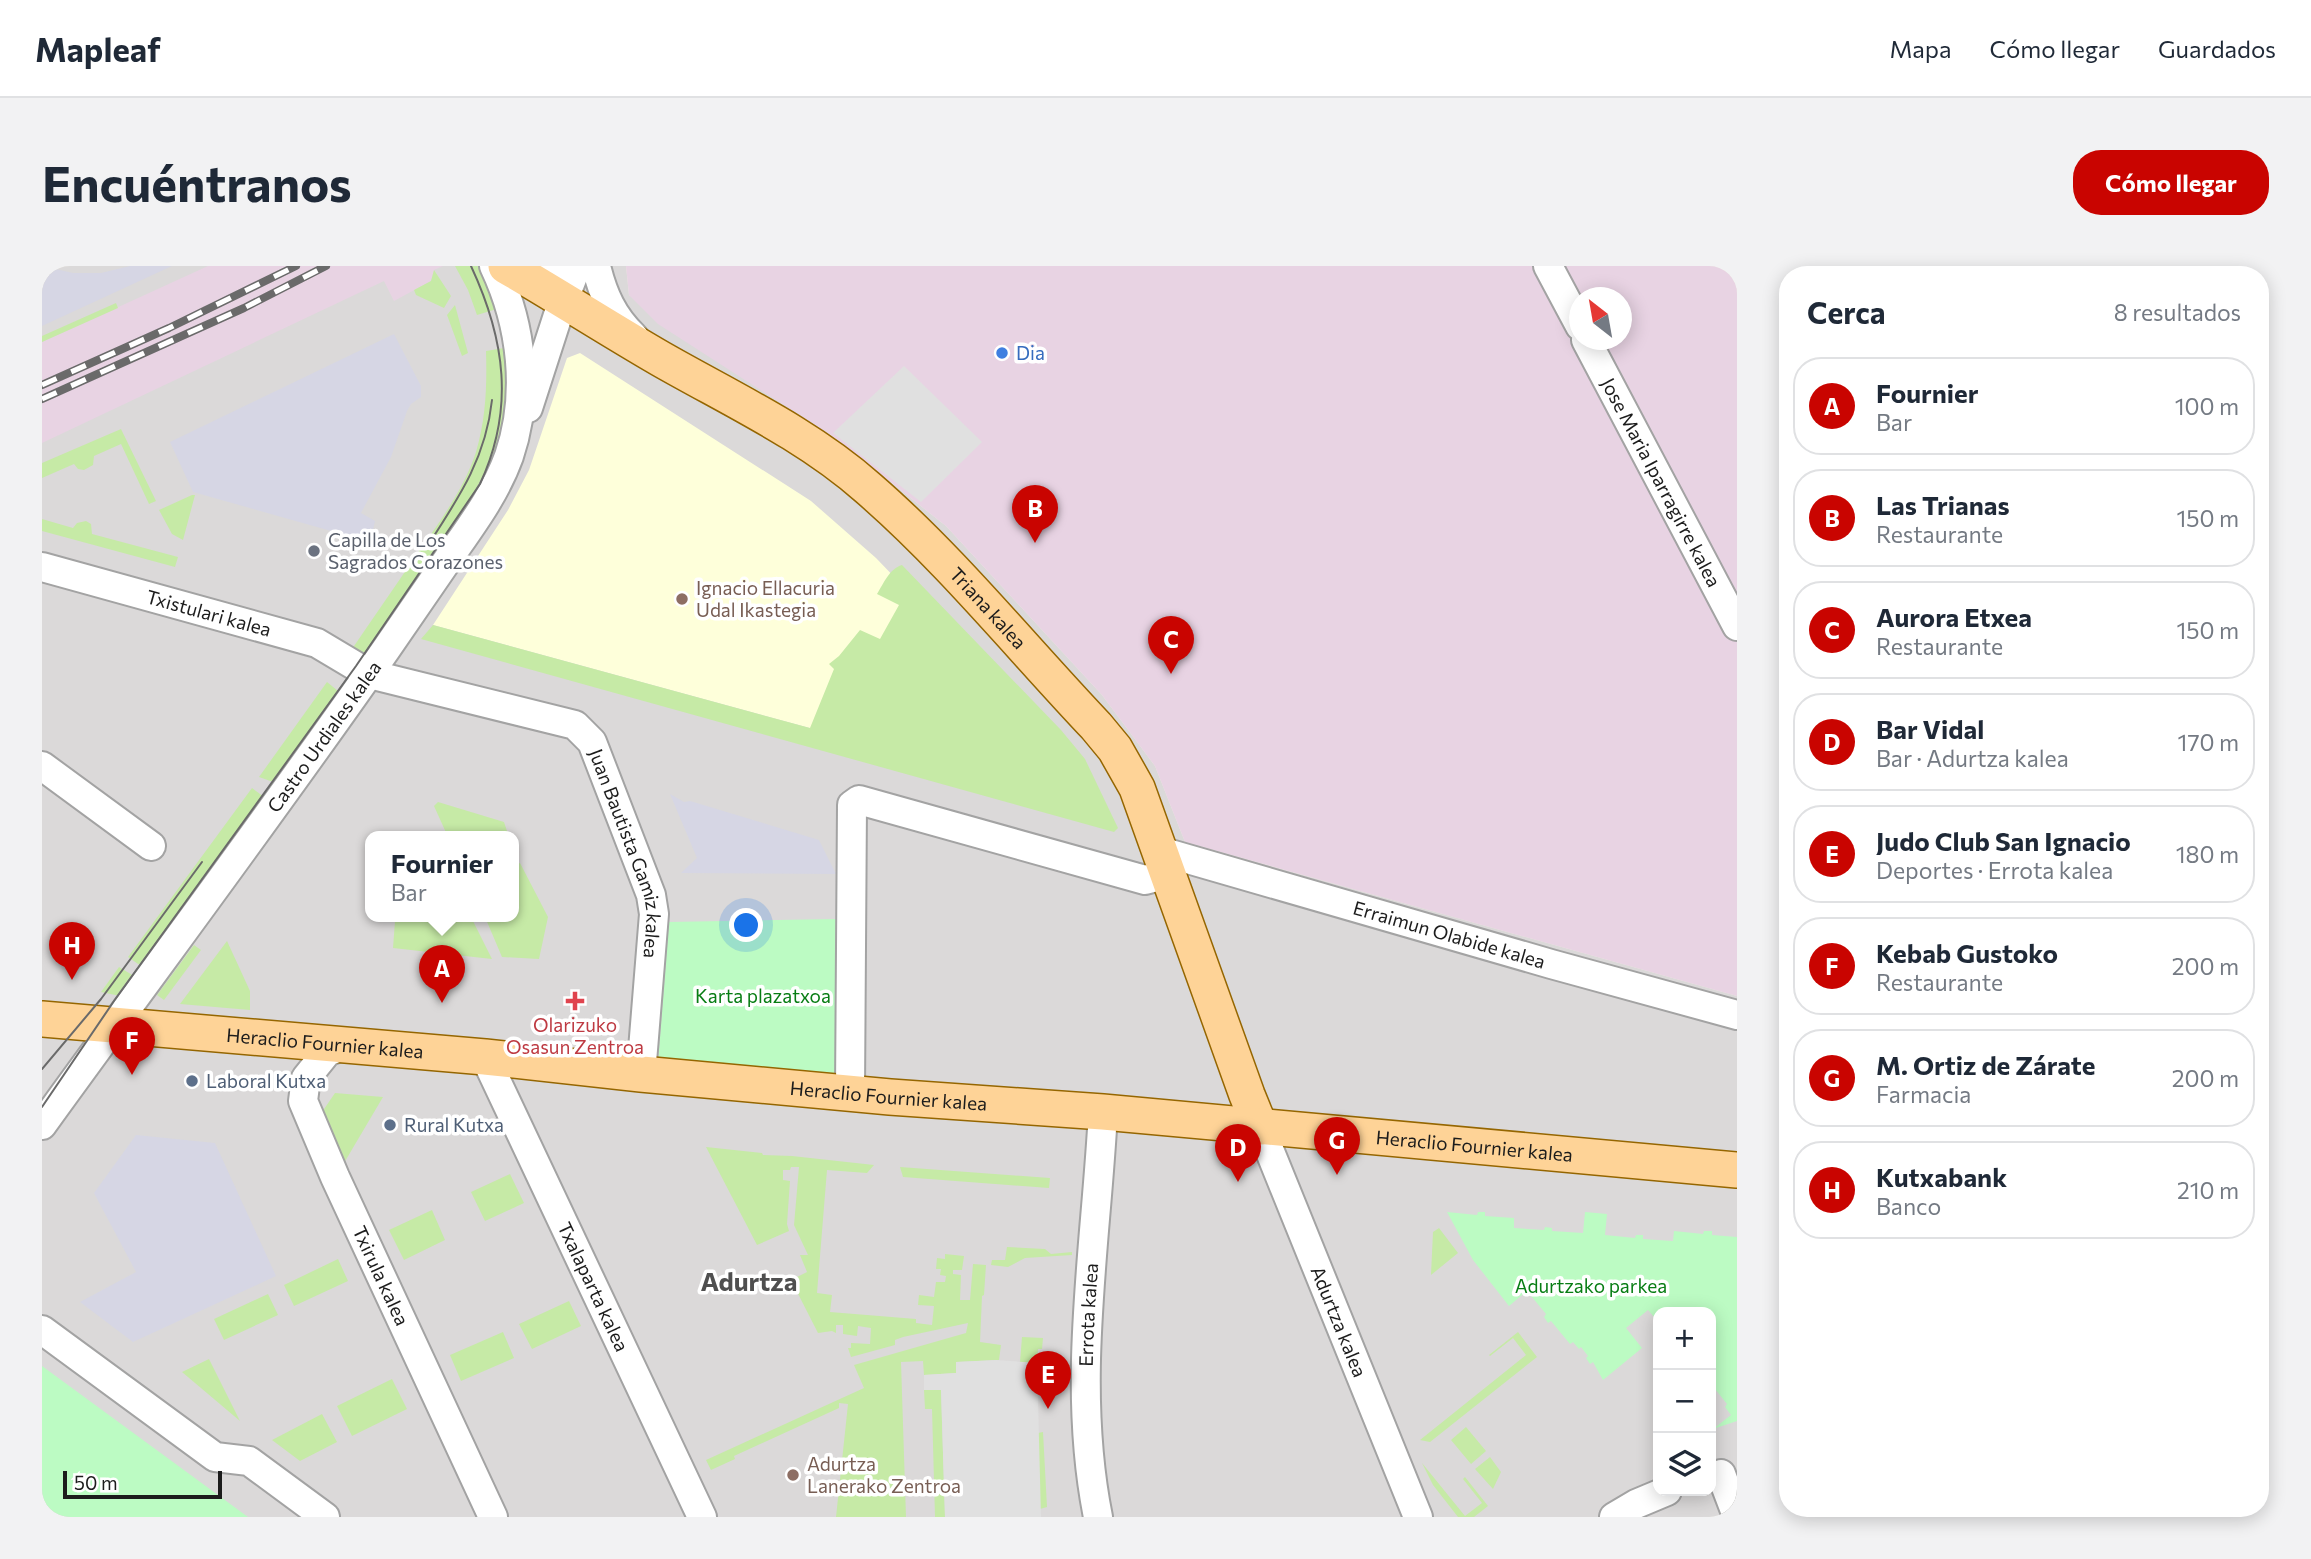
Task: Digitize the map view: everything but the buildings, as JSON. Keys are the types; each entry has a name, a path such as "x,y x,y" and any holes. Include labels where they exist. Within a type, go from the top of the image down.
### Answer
{"main road":[{"name":"Triana kalea","path":"506,266 826,455 902,519 1096,726 1115,749 1137,788 1260,1127"},
{"name":"Heraclio Fournier kalea","path":"42,1019 485,1057 890,1097 1103,1112 1737,1170"}],"street":[{"name":"Castro Urdiales kalea","path":"42,1125 369,674 488,501 500,478 520,407 518,342 514,315 494,266"},
{"path":"540,266 558,271 570,266"},
{"path":"565,300 577,266"},
{"path":"596,266 605,299 613,313 622,326 649,352"},
{"path":"1548,266 1569,305"},
{"name":"Castro Urdiales kalea","path":"514,436 528,408 565,300"},
{"name":"Jose Maria Iparragirre kalea","path":"1591,350 1737,626"},
{"name":"Txistulari kalea","path":"42,568 317,643 369,674"},
{"name":"Juan Bautista Gamiz kalea","path":"369,674 575,725 592,742 651,895 654,914 641,1074"},
{"path":"42,766 151,846"},
{"name":"Erraimun Olabide kalea","path":"850,1091 852,805 859,800 1145,880 1164,863 1737,1015"},
{"name":"Txirula kalea","path":"342,1046 327,1052 306,1078 303,1101 335,1177 494,1517"},
{"name":"Txalaparta kalea","path":"485,1057 702,1517"},
{"name":"Errota kalea","path":"1098,1517 1088,1447 1085,1370 1103,1112"},
{"name":"Adurtza kalea","path":"1260,1127 1418,1517"},
{"path":"42,1330 215,1457 249,1461 325,1517"},
{"path":"1723,1473 1737,1516"},
{"path":"1614,1517 1655,1496"}],"shaded area":[{"path":"42,266 626,266 629,295 835,438 946,526 1102,695 1155,766 1185,842 1737,996 1737,1517 42,1517"},
{"path":"42,266 73,273 101,273 130,266 172,266 42,326"},
{"path":"208,266 443,266 434,270 431,281 394,301 384,281 42,443 42,342"},
{"path":"626,266 1737,266 1737,996 1185,842 1155,766 1102,695 946,526 835,438 658,324 629,295"},
{"path":"394,334 421,386 421,397 411,404 407,411 391,457 361,513 375,521 370,542 193,492 170,442"},
{"name":"Ignacio Ellacuria Udal Ikastegia","path":"580,353 811,501 876,558 1004,691 1088,804 433,625 508,510 529,470 567,358"},
{"path":"904,366 982,442 921,502 833,433"},
{"path":"670,794 684,802 690,801 819,840 836,874 681,873 697,858"},
{"path":"136,1135 215,1143 276,1276 133,1342 80,1302 136,1272 94,1193"},
{"path":"996,1360 1037,1363 1041,1517 945,1517 941,1390 924,1390 924,1375 956,1373 956,1362"}],"green space":[{"path":"455,266 482,266 500,308 477,315"},
{"path":"434,270 451,296 444,308 416,295 414,290 431,281"},
{"path":"116,303 118,308 42,342 42,336"},
{"path":"455,305 468,353 462,356 447,315"},
{"path":"510,347 508,415 491,476 376,648 366,652 350,652 442,518 465,479 482,427 486,351"},
{"path":"121,429 156,501 149,504 121,444 94,456 93,465 84,470 78,469 74,464 42,478 42,463"},
{"path":"195,495 183,540 172,534 159,510"},
{"path":"42,519 73,528 77,523 86,521 91,524 92,534 178,557 175,567 42,531"},
{"path":"902,565 1061,730 1085,759 1118,828 1114,832 421,639 433,625 810,728 834,669 829,664 860,630 880,639 899,605 877,594 890,573"},
{"path":"327,682 343,695 279,784 259,777"},
{"path":"252,788 268,800 144,968 128,957"},
{"path":"438,802 504,822 507,831 445,831 434,806"},
{"path":"519,864 548,917 539,959 502,957 487,922 519,922"},
{"name":"Karta plazatxoa","path":"837,919 839,1078 658,1063 669,922"},
{"path":"395,922 474,922 492,959 393,948"},
{"path":"227,941 250,991 250,1010 180,1004"},
{"path":"194,945 201,950 164,1000 157,995"},
{"path":"119,967 139,979 125,997 101,992"},
{"path":"335,1093 383,1097 344,1163 320,1115"},
{"path":"706,1147 874,1165 867,1173 827,1170 817,1293 832,1295 830,1312 916,1319 916,1323 932,1325 934,1306 918,1305 919,1295 934,1297 936,1282 945,1282 946,1276 940,1275 941,1269 936,1269 937,1258 945,1259 945,1254 964,1256 962,1270 953,1270 953,1274 961,1275 960,1300 970,1300 973,1264 986,1265 980,1342 1001,1345 999,1360 956,1362 956,1373 924,1375 923,1361 901,1362 906,1517 836,1517 848,1404 839,1403 839,1408 734,1456 735,1459 711,1470 706,1460 864,1388 854,1365 966,1333 968,1323 903,1337 895,1340 895,1345 851,1357 848,1348 851,1348 851,1343 870,1344 871,1328 858,1326 857,1336 843,1334 843,1325 836,1325 836,1333 818,1333 791,1280 807,1272 800,1255 808,1255 794,1225 799,1167 783,1170 783,1180 790,1181 787,1224 789,1231 757,1245"},
{"path":"900,1167 1050,1178 1049,1188 903,1177"},
{"path":"510,1174 524,1203 485,1221 471,1192"},
{"path":"432,1210 445,1240 404,1260 389,1230"},
{"name":"Adurtzako parkea","path":"1447,1212 1477,1215 1478,1212 1485,1212 1485,1216 1514,1218 1514,1228 1544,1230 1545,1227 1552,1228 1552,1231 1583,1233 1585,1212 1607,1214 1605,1235 1635,1238 1636,1235 1643,1235 1643,1239 1673,1241 1674,1231 1703,1234 1704,1231 1712,1231 1712,1235 1737,1237 1737,1421 1716,1428 1731,1415 1725,1407 1727,1404 1716,1390 1716,1307 1653,1307 1653,1316 1648,1310 1626,1328 1642,1348 1603,1380 1581,1347 1579,1349 1573,1342 1570,1344 1551,1321 1548,1323 1544,1317 1546,1314 1527,1291 1509,1306 1473,1260"},
{"path":"1439,1228 1458,1253 1431,1275 1433,1232"},
{"path":"1007,1247 1045,1249 1051,1254 1072,1252 1072,1255 1025,1258 1008,1267 991,1265 992,1260 1005,1260"},
{"path":"338,1259 348,1281 294,1306 284,1285"},
{"path":"268,1294 278,1315 224,1340 214,1319"},
{"path":"569,1301 581,1326 532,1349 519,1324"},
{"path":"503,1332 514,1358 461,1381 450,1355"},
{"path":"1518,1332 1537,1357 1430,1442 1420,1440 1526,1355 1513,1338 1489,1355"},
{"path":"1022,1337 1043,1338 1042,1349 1038,1349 1037,1363 1020,1362"},
{"path":"209,1359 240,1421 182,1372"},
{"path":"42,1366 248,1517 42,1517"},
{"path":"392,1379 407,1409 352,1436 337,1406"},
{"path":"924,1390 941,1390 945,1517 935,1517 932,1409 925,1409"},
{"path":"322,1414 337,1442 300,1461 272,1440"},
{"path":"1466,1427 1486,1451 1471,1464 1451,1440"},
{"path":"1043,1432 1047,1507 1040,1509 1038,1433"},
{"path":"1490,1457 1501,1472 1493,1489 1475,1469"},
{"path":"1422,1463 1465,1516 1482,1503 1463,1479 1465,1477 1488,1506 1474,1517 1458,1517 1433,1485"}],"tram line":[{"path":"42,1107 114,1001 356,666 480,484 498,429 501,374 492,320 471,266"},
{"path":"430,542 461,492 478,458 492,400"},
{"path":"42,1069 101,999 202,862"}],"railway":[{"path":"42,385 169,328 296,266"},
{"path":"42,399 244,308 326,266"}],"place":[{"name":"Dia","path":"1002,353"},
{"name":"Las Trianas","path":"1035,543"},
{"name":"Capilla de Los Sagrados Corazones","path":"314,551"},
{"name":"Ignacio Ellacuria Udal Ikastegia","path":"682,599"},
{"name":"Aurora Etxea","path":"1171,674"},
{"name":"Kutxabank","path":"72,980"},
{"name":"Olarizuko Osasun Zentroa","path":"575,1001"},
{"name":"Fournier","path":"442,1003"},
{"name":"Kebab Gustoko","path":"132,1075"},
{"name":"Laboral Kutxa","path":"192,1081"},
{"name":"Rural Kutxa","path":"390,1125"},
{"name":"M. Ortiz de Zárate","path":"1337,1175"},
{"name":"Bar Vidal","path":"1238,1182"},
{"name":"Judo Club San Ignacio","path":"1048,1409"},
{"name":"Adurtza Lanerako Zentroa","path":"793,1475"}],"district":[{"name":"Adurtza","path":"749,1282"}]}
